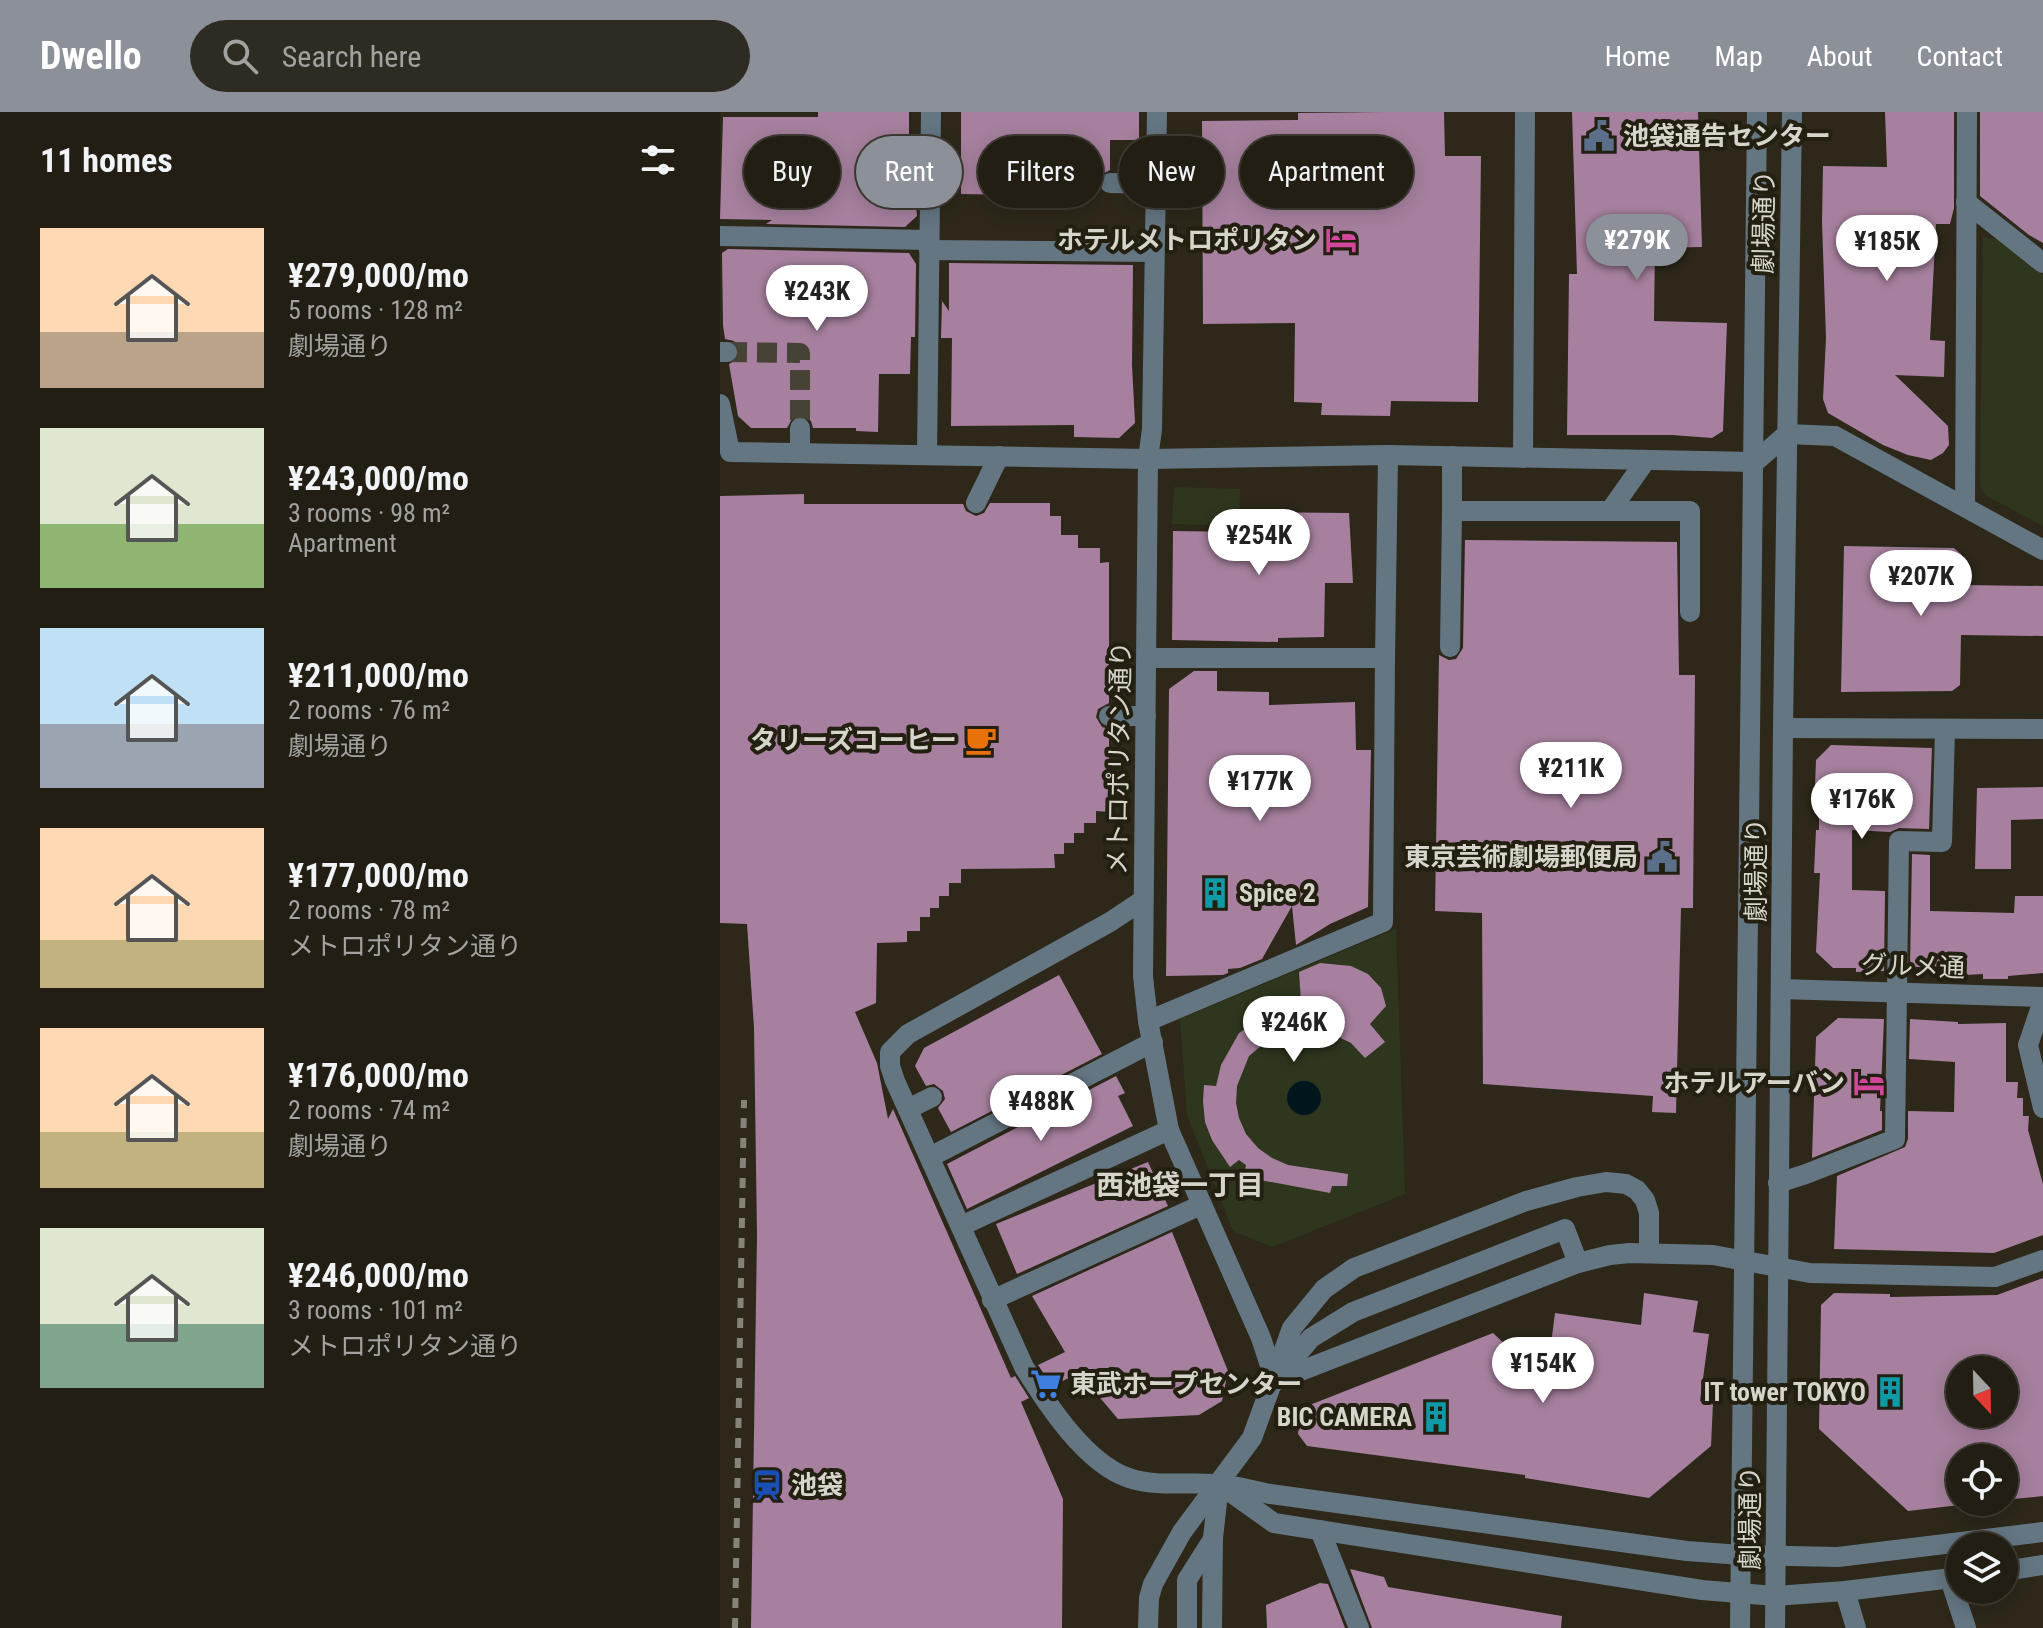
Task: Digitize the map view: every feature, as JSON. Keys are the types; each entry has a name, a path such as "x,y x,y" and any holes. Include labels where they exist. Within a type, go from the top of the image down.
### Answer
{"street":[{"path":"927,455 931,112"},
{"name":"メトロポリタン通り","path":"1156,136 1157,112"},
{"path":"1523,458 1525,112"},
{"name":"劇場通り","path":"1740,1628 1757,112"},
{"name":"劇場通り","path":"1775,1628 1792,112"},
{"path":"1965,506 1967,112"},
{"path":"1110,183 1119,183"},
{"path":"1966,202 2043,263"},
{"name":"メトロポリタン通り","path":"1155,208 1152,429 1148,459 1143,976 1148,1021 1169,1130 1261,1338 1275,1381"},
{"path":"720,236 1154,252"},
{"path":"720,404 730,452 1148,459 1388,455 1755,462 1787,434 1835,436 2043,550"},
{"path":"800,428 800,453"},
{"path":"1148,1021 1383,922 1388,455"},
{"path":"976,503 999,456"},
{"path":"1450,647 1452,456"},
{"path":"1610,511 1646,460"},
{"path":"1452,511 1690,511 1690,612"},
{"path":"1147,658 1385,658"},
{"path":"1109,716 1146,716"},
{"path":"1783,728 2043,729"},
{"path":"1778,1183 1895,1139 1899,841 1942,842 1945,730"},
{"path":"1145,830 1166,831"},
{"path":"1143,900 1110,922 898,1042 890,1052 890,1066 908,1109 1024,1367 1034,1384 1101,1464 1127,1478 1142,1481 1219,1484 1270,1494 1687,1551 1741,1555 1838,1557 2043,1532"},
{"name":"グルメ通","path":"1781,989 2043,999"},
{"path":"2043,999 2028,1045 2043,1108"},
{"path":"930,1157 1153,1042"},
{"path":"908,1109 932,1097"},
{"path":"961,1226 1169,1130"},
{"path":"1148,1628 1153,1584 1182,1532 1252,1438 1292,1328 1315,1299 1339,1278 1354,1268 1542,1195 1606,1182 1626,1184 1637,1190 1645,1200 1649,1213 1649,1253"},
{"path":"992,1300 1201,1205"},
{"path":"1275,1381 1311,1338 1353,1312 1565,1229 1578,1263"},
{"path":"1275,1381 1578,1263 1610,1255 1713,1255 1810,1273 1995,1277 2043,1260"},
{"path":"1219,1484 1274,1523 1702,1590 1775,1596 1946,1579"},
{"path":"1212,1628 1213,1538 1219,1484"},
{"path":"1320,1530 1359,1628"},
{"path":"1187,1628 1187,1580 1213,1538"},
{"path":"2018,1569 2043,1565"},
{"path":"1845,1591 1856,1628"},
{"path":"1747,1628 1775,1596"},
{"path":"1961,1604 1966,1628"}],"green space":[{"path":"1983,237 2000,239 2043,275 2043,526 1985,495 1980,486"},
{"path":"1174,487 1240,489 1239,526 1172,524"},
{"path":"1396,929 1405,1194 1272,1247 1233,1231 1187,1115 1180,1019"}],"water":[{"path":"1304,1081 1316,1086 1321,1098 1316,1110 1304,1115 1292,1110 1287,1098 1292,1086"}],"building":[{"path":"818,112 909,112 909,136 856,136 856,208 916,208 917,216 905,227 766,224 772,220 720,219 723,117 818,117"},
{"path":"961,112 1139,112 1139,136 1119,136 1119,140 1110,140 1110,170 1103,174 1103,136 978,136 978,194 962,194"},
{"name":"ホテルメトロポリタン","path":"1444,112 1445,156 1481,156 1478,402 1391,401 1390,416 1321,415 1322,403 1294,402 1295,323 1203,324 1202,208 1224,208 1224,136 1202,136 1202,121 1298,120 1298,113"},
{"path":"1572,112 1698,112 1702,247 1655,248 1654,321 1727,323 1723,431 1712,438 1567,435 1569,274 1577,274"},
{"path":"1885,112 1954,112 1954,208 1950,224 1936,224 1930,340 1945,341 1944,377 1895,375 1948,426 1949,445 1931,460 1883,445 1828,413 1823,399 1826,338 1823,166 1887,167"},
{"path":"1980,112 2043,112 2043,243 1980,196"},
{"path":"728,249 909,253 916,264 915,337 911,337 910,374 879,374 878,432 856,431 856,428 813,428 811,421 801,415 793,417 787,428 751,428 738,416 729,364 738,359 740,351 734,341 725,339 723,325 722,253"},
{"path":"949,263 1133,265 1135,423 1119,438 1074,437 1074,425 951,426 952,338 941,338 942,301 949,311"},
{"name":"池袋","path":"804,494 804,504 963,504 966,511 976,516 984,513 990,503 1050,503 1050,516 1061,516 1061,535 1078,535 1078,548 1100,548 1100,563 1109,562 1109,703 1098,709 1096,717 1102,727 1109,729 1109,812 1096,811 1096,823 1084,823 1084,833 1074,833 1074,843 1064,843 1064,854 1054,854 1055,868 961,869 961,883 949,883 949,896 939,896 939,908 930,908 930,917 920,917 920,931 907,931 907,942 877,943 876,1003 855,1012 877,1063 888,1119 893,1109 1011,1378 1015,1376 1029,1398 1021,1402 1063,1499 1062,1628 751,1628 757,1236 754,1028 747,924 720,923 720,496"},
{"path":"1244,512 1349,513 1353,583 1325,583 1324,637 1278,638 1278,642 1172,640 1173,531 1244,532"},
{"path":"1465,540 1677,542 1679,675 1695,675 1693,908 1681,908 1676,1113 1652,1112 1653,1096 1483,1084 1482,913 1435,911 1439,655 1449,660 1456,659 1463,648"},
{"path":"1844,546 1954,548 1962,555 1962,585 2043,586 2043,636 1961,635 1960,685 1952,691 1841,692"},
{"path":"1194,671 1217,671 1217,691 1269,692 1269,705 1355,702 1356,750 1371,750 1368,907 1330,924 1296,945 1292,906 1262,959 1240,968 1228,969 1228,973 1223,975 1166,976 1169,689"},
{"path":"1831,745 1932,748 1929,829 1899,828 1890,832 1852,830 1852,890 1885,891 1884,971 1856,972 1856,968 1833,968 1816,952 1820,873 1814,873 1816,830 1819,830 1816,760"},
{"path":"2043,787 2043,819 2011,820 2011,869 1975,869 1977,788"},
{"path":"1912,854 1930,855 1930,911 2014,913 2015,896 2043,896 2043,973 2008,976 2008,979 1983,979 1983,974 1949,976 1949,967 1910,967"},
{"path":"1320,963 1351,966 1368,974 1381,988 1386,1006 1370,1024 1385,1042 1365,1058 1351,1043 1322,1029 1306,1027 1274,1035 1249,1056 1237,1086 1236,1103 1246,1134 1272,1158 1288,1165 1348,1174 1347,1186 1332,1186 1330,1193 1244,1177 1246,1165 1239,1160 1230,1167 1212,1140 1205,1122 1203,1101 1204,1085 1216,1086 1221,1065 1239,1033 1269,1013 1301,1002 1299,972"},
{"path":"1059,975 1102,1054 951,1132 938,1108 945,1099 943,1091 934,1084 926,1086 915,1066 924,1048"},
{"path":"1838,1018 1884,1019 1882,1130 1812,1158 1816,1037"},
{"path":"1910,1019 1958,1024 2006,1023 2006,1082 2018,1082 2017,1098 2023,1098 2023,1116 2029,1116 2028,1130 2043,1184 2043,1235 1994,1253 1834,1249 1837,1176 1905,1147 1908,1111 1954,1112 1955,1062 1909,1059"},
{"path":"1116,1076 1125,1093 1118,1096 1133,1126 967,1209 947,1164"},
{"path":"1148,1162 1168,1206 1017,1274 996,1224"},
{"path":"1172,1232 1228,1371 1222,1401 1199,1415 1118,1419 1079,1373 1052,1386 1038,1365 1065,1352 1032,1296"},
{"name":"IT tower TOKYO","path":"2043,1278 2043,1496 2018,1499 2018,1444 1946,1444 1946,1507 1908,1511 1819,1429 1821,1305 1834,1293 1890,1294 1890,1297 1997,1295"},
{"path":"1644,1293 1698,1301 1693,1332 1709,1334 1700,1401 1713,1403 1711,1446 1649,1498 1525,1478 1525,1475 1307,1446 1298,1434 1302,1408 1493,1333 1546,1383 1555,1313 1641,1325"},
{"path":"1350,1569 1384,1577 1388,1587 1562,1616 1561,1628 1372,1628"},
{"path":"1320,1583 1328,1584 1345,1628 1267,1628 1266,1605"}],"tunnel":[{"path":"727,352 800,353 800,428"}],"railway":[{"path":"735,1628 744,1100"}],"place":[{"name":"池袋通告センター","path":"1599,136"},
{"name":"ホテルメトロポリタン","path":"1341,240"},
{"name":"タリーズコーヒー","path":"981,740"},
{"name":"東京芸術劇場郵便局","path":"1662,857"},
{"name":"Spice 2","path":"1215,893"},
{"name":"ホテルアーバン","path":"1869,1083"},
{"name":"東武ホープセンター","path":"1046,1384"},
{"name":"IT tower TOKYO","path":"1890,1392"},
{"name":"BIC CAMERA","path":"1436,1417"},
{"name":"池袋","path":"767,1485"}],"district":[{"name":"西池袋一丁目","path":"1180,1185"}]}
